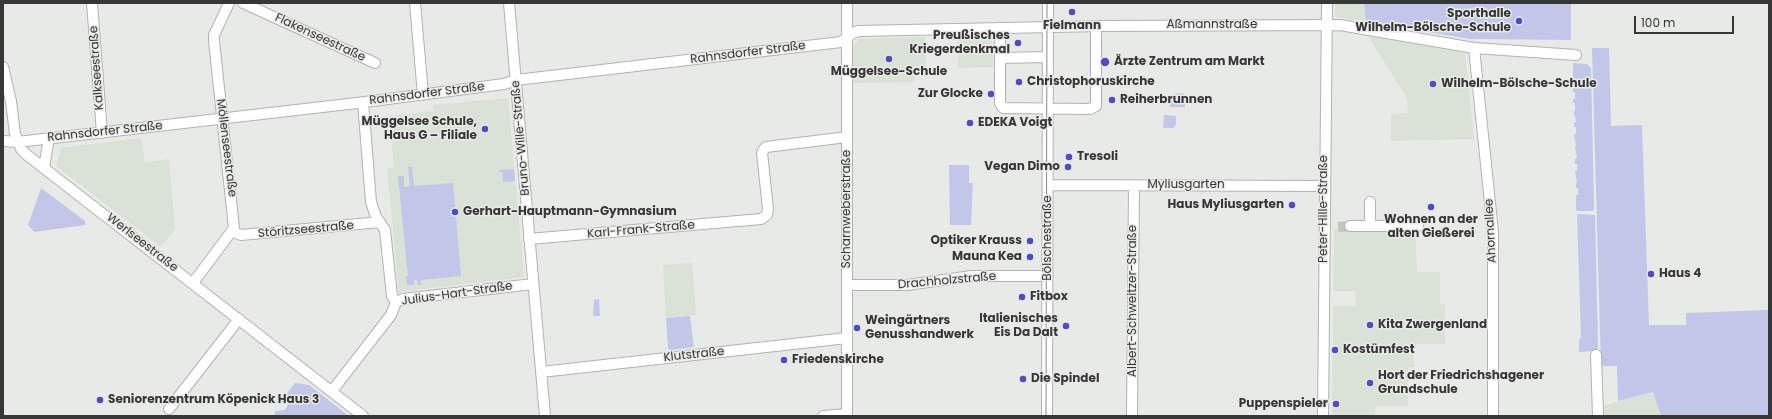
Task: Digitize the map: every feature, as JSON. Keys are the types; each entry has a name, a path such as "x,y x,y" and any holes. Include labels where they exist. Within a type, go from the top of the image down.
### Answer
{"street":[{"name":"Kalkseestraße","path":"92,3 102,133"},
{"name":"Möllenseestraße","path":"229,3 214,35 222,118 235,220 233,232"},
{"name":"Flakenseestraße","path":"243,3 375,63"},
{"path":"416,3 423,95"},
{"name":"Bruno-Wille-Straße","path":"509,3 545,416"},
{"name":"Scharnweberstraße","path":"847,3 847,415"},
{"name":"Bölschestraße","path":"1047,416 1048,3"},
{"name":"Peter-Hille-Straße","path":"1323,416 1327,3"},
{"name":"Aßmannstraße","path":"847,36 858,32 1000,28 1340,25 1474,48 1576,55"},
{"path":"1000,28 1000,103 1003,108 1090,109 1096,106 1096,26"},
{"name":"Rahnsdorfer Straße","path":"3,141 18,142 102,133 423,95 504,84 516,80 841,42 847,36"},
{"name":"Ahornallee","path":"1474,48 1493,232 1493,416"},
{"path":"1000,58 1048,57"},
{"name":"Werlseestraße","path":"3,67 18,142 26,155 363,416"},
{"path":"364,102 371,202 374,213 385,230 392,296 396,302"},
{"name":"Karl-Frank-Straße","path":"530,239 761,219 767,215 768,209 762,153 766,147 847,137"},
{"path":"44,168 49,138"},
{"name":"Myliusgarten","path":"1048,185 1325,186"},
{"name":"Albert-Schweitzer-Straße","path":"1132,416 1134,186"},
{"path":"1370,202 1370,226"},
{"name":"Störitzseestraße","path":"233,232 241,235 380,222"},
{"path":"1350,226 1418,226"},
{"path":"192,283 233,232"},
{"name":"Drachholzstraße","path":"847,285 894,286 972,276 1048,276"},
{"name":"Julius-Hart-Straße","path":"332,391 391,315 396,302 403,299 533,284"},
{"path":"169,409 239,319"},
{"name":"Klutstraße","path":"541,372 847,338"},
{"path":"1596,355 1598,416"},
{"path":"823,416 847,415"}],"shaded area":[{"path":"1335,3 1364,3 1366,22 1335,17"},
{"path":"1364,3 1571,3 1571,40 1470,39 1366,22"},
{"path":"957,36 992,36 993,67 958,68"},
{"name":"Wilhelm-Bölsche-Schule","path":"1368,36 1465,53 1474,139 1391,141 1391,114 1408,113 1407,98"},
{"name":"Müggelsee-Schule","path":"925,37 926,70 915,70 915,82 853,83 853,47 859,39"},
{"path":"1592,48 1609,48 1611,126 1642,125 1649,325 1686,325 1686,313 1769,310 1769,416 1661,416 1653,392 1618,401 1617,366 1601,366"},
{"path":"1573,63 1587,64 1591,68 1593,211 1576,211 1576,195 1578,195 1578,188 1576,188 1577,183 1575,171 1577,171 1575,159 1577,158 1574,134 1576,134 1576,127 1574,127 1574,123 1576,122 1574,115 1575,103 1573,103 1573,99 1575,99 1575,92 1573,92 1573,87 1575,87 1573,79"},
{"path":"1183,93 1185,96 1185,107 1170,107 1171,97 1174,94"},
{"name":"Gerhart-Hauptmann-Gymnasium","path":"508,98 524,277 399,292 387,168 394,167 389,116 434,111 433,105"},
{"path":"1164,115 1176,116 1176,124 1174,128 1163,128"},
{"path":"141,138 145,162 169,159 175,229 161,247 56,166 61,148"},
{"path":"949,165 969,165 969,183 973,183 971,225 950,225"},
{"path":"408,167 412,167 414,186 453,183 461,276 421,280 421,285 418,285 417,280 414,280 414,285 407,285 406,276 408,276 398,176 404,176 404,187 410,186"},
{"path":"514,169 515,181 503,182 502,172 499,172 499,170"},
{"path":"41,188 85,221 85,225 34,232 28,225"},
{"path":"1577,214 1595,215 1598,348 1595,351 1579,352 1579,339 1581,338"},
{"path":"1415,224 1417,272 1440,272 1440,304 1445,305 1445,344 1414,344 1414,367 1408,367 1408,406 1376,406 1375,416 1332,416 1332,406 1336,404 1335,400 1332,400 1333,351 1335,350 1333,347 1333,306 1356,306 1355,291 1333,291 1334,229"},
{"path":"692,263 696,315 666,318 663,265"},
{"path":"599,299 600,316 593,316 594,300"},
{"path":"690,316 694,347 670,350 668,348 666,318"},
{"path":"295,383 309,385 349,416 274,416 275,411 285,410 289,403 287,393"},
{"path":"1653,392 1661,416 1602,416 1602,406"}],"tunnel":[{"path":"1338,227 1350,226"}],"tram line":[{"path":"1046,416 1047,3"}],"place":[{"name":"Fielmann","path":"1072,12"},
{"name":"Sporthalle Wilhelm-Bölsche-Schule","path":"1519,21"},
{"name":"Preußisches Kriegerdenkmal","path":"1018,43"},
{"name":"Müggelsee-Schule","path":"889,59"},
{"name":"Ärzte Zentrum am Markt","path":"1105,62"},
{"name":"Christophoruskirche","path":"1019,82"},
{"name":"Wilhelm-Bölsche-Schule","path":"1433,84"},
{"name":"Zur Glocke","path":"991,94"},
{"name":"Reiherbrunnen","path":"1112,100"},
{"name":"EDEKA Voigt","path":"970,123"},
{"name":"Müggelsee Schule, Haus G – Filiale","path":"485,129"},
{"name":"Tresoli","path":"1069,157"},
{"name":"Vegan Dimo","path":"1068,167"},
{"name":"Haus Myliusgarten","path":"1292,205"},
{"name":"Wohnen an der alten Gießerei","path":"1431,207"},
{"name":"Gerhart-Hauptmann-Gymnasium","path":"455,212"},
{"name":"Optiker Krauss","path":"1030,241"},
{"name":"Mauna Kea","path":"1030,257"},
{"name":"Haus 4","path":"1651,274"},
{"name":"Fitbox","path":"1022,297"},
{"name":"Kita Zwergenland","path":"1370,325"},
{"name":"Italienisches Eis Da Dalt","path":"1066,326"},
{"name":"Weingärtners Genusshandwerk","path":"857,328"},
{"name":"Kostümfest","path":"1335,350"},
{"name":"Friedenskirche","path":"784,360"},
{"name":"Die Spindel","path":"1023,379"},
{"name":"Hort der Friedrichshagener Grundschule","path":"1370,383"},
{"name":"Seniorenzentrum Köpenick Haus 3","path":"100,400"},
{"name":"Puppenspieler","path":"1336,404"}]}
